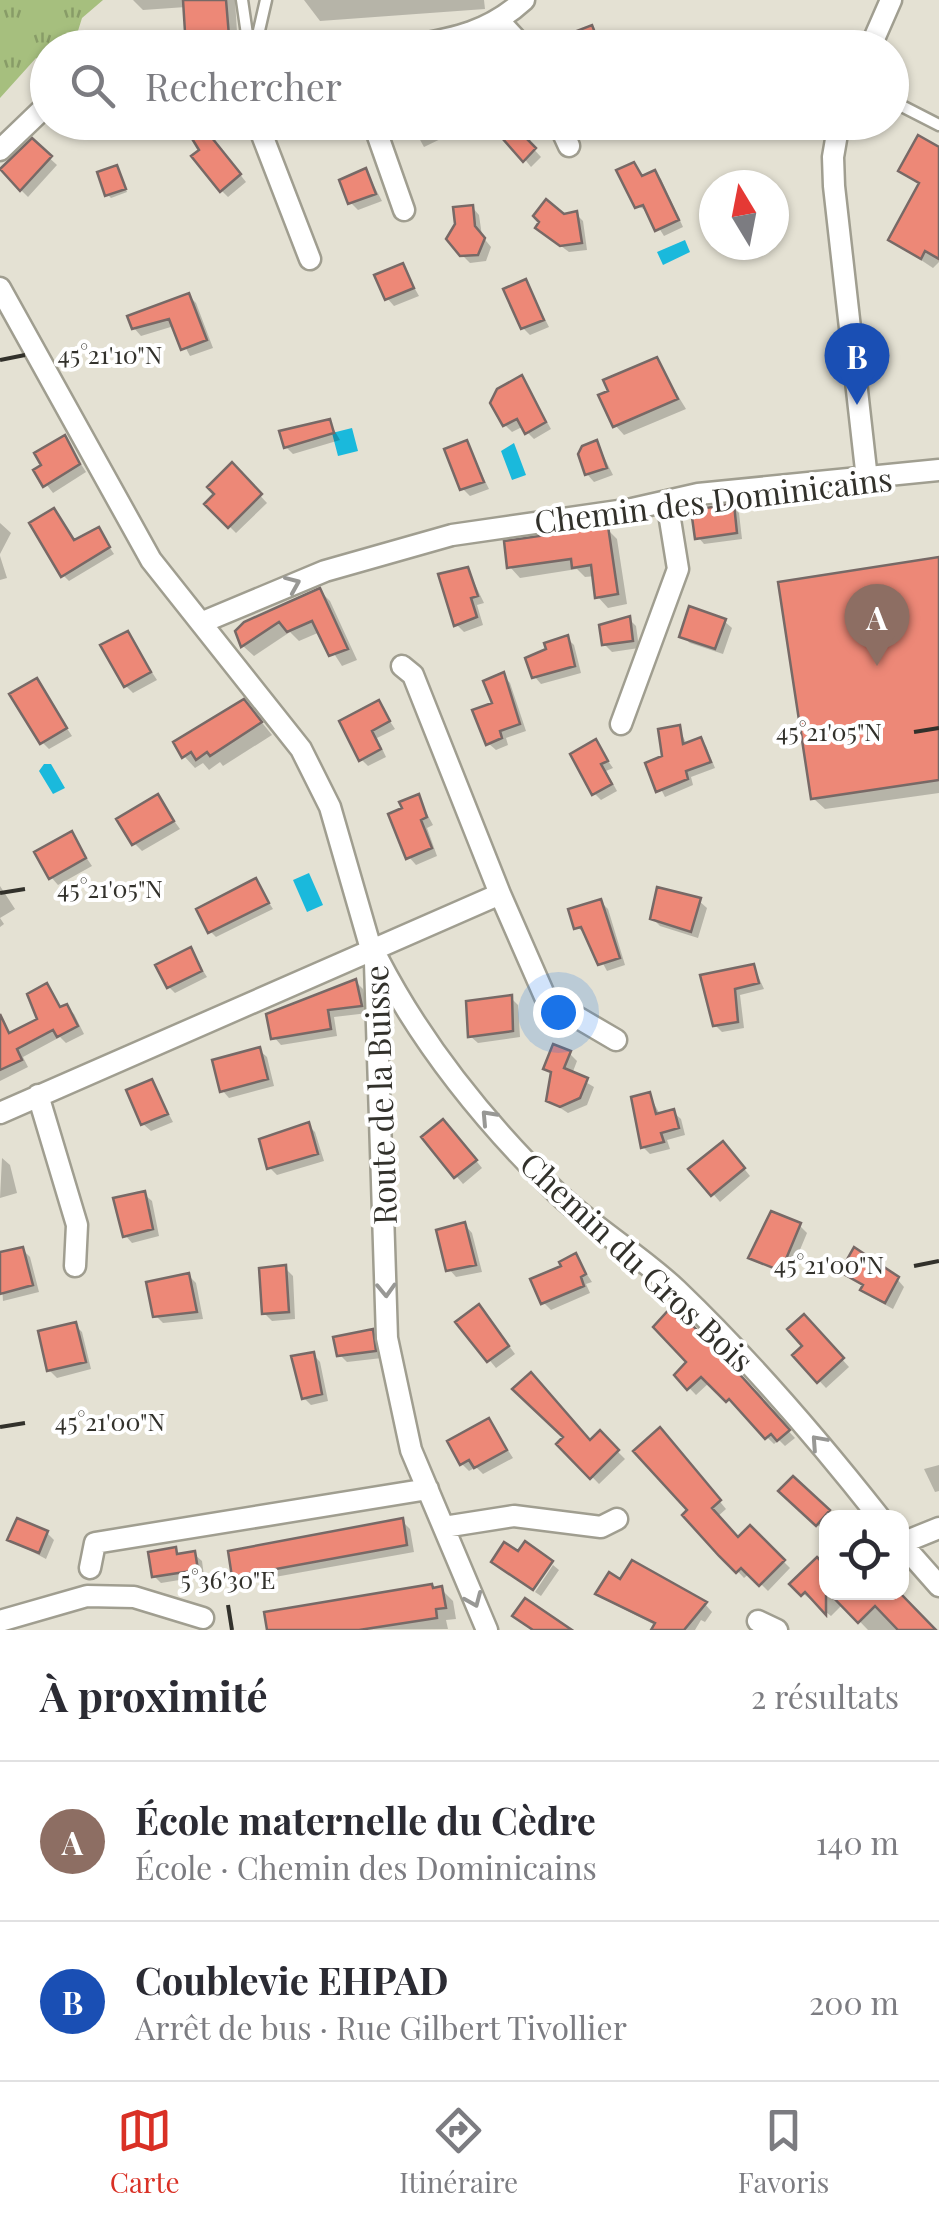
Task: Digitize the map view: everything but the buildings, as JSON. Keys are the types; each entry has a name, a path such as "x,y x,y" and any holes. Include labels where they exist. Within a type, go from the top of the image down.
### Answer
{"street":[{"path":"476,30 500,22 524,0"},
{"path":"878,30 892,0"},
{"path":"500,22 507,30"},
{"path":"0,150 30,121"},
{"path":"265,140 310,259"},
{"path":"379,140 404,210"},
{"path":"566,140 569,146"},
{"path":"836,140 834,186 867,479"},
{"name":"Route de la Buisse","path":"0,288 142,546 301,749 330,807 372,948 388,1338 411,1450 487,1630"},
{"name":"Chemin des Dominicains","path":"203,622 325,571 394,550 524,521 698,494 939,470"},
{"path":"620,724 678,569 667,501"},
{"path":"402,666 413,675 546,1000 616,1040"},
{"path":"0,1113 500,894"},
{"name":"Chemin du Gros Bois","path":"372,948 410,1020 473,1101 559,1194 673,1286 751,1362 873,1510"},
{"path":"38,1095 77,1225 75,1266"},
{"path":"90,1568 95,1543 428,1489"},
{"path":"444,1527 514,1516 601,1526 617,1519"},
{"path":"909,1540 939,1528"},
{"path":"909,1551 939,1586"},
{"path":"0,1621 87,1596 134,1597 203,1618"}],"lane":[{"path":"242,0 248,30"},
{"path":"257,30 266,0"},
{"path":"909,109 939,126"}],"green space":[{"path":"0,0 103,0 82,18 78,30 30,30 30,65 0,98"}],"water":[{"path":"685,240 690,252 663,265 657,252"},
{"path":"352,428 358,451 338,456 332,433"},
{"path":"514,443 526,475 512,480 501,451"},
{"path":"44,764 51,764 65,788 53,794 39,771"},
{"path":"309,873 323,905 307,912 293,880"}],"place":[{"name":"Coublevie EHPAD","path":"857,405"},
{"name":"École maternelle du Cèdre","path":"877,666"}]}
